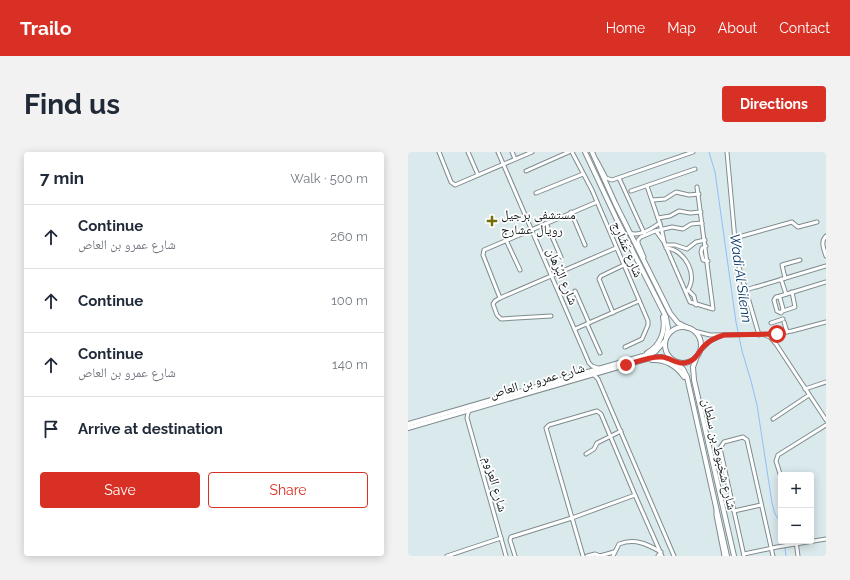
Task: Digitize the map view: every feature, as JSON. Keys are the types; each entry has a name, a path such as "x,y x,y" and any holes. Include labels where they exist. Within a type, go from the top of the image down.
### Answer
{"main road":[{"path":"585,152 663,314 664,330 659,342 652,350 625,364"},
{"path":"593,154 672,317 678,323 694,331 699,338 701,343 698,354 690,362 675,362 665,350 668,328 666,317 648,282"},
{"path":"666,340 673,330 678,328 688,328"},
{"name":"شارع عمرو بن العاص","path":"625,364 654,353 666,340"},
{"name":"شارع شخبوط بن سلطان","path":"698,354 693,367 694,380 734,556"},
{"name":"شارع عمرو بن العاص","path":"408,424 587,372 655,357 671,359"},
{"path":"625,364 658,360 665,361 675,367 686,379 694,408"},
{"name":"شارع شخبوط بن سلطان","path":"675,362 683,369 687,377 726,556"},
{"name":"شارع عمرو بن العاص","path":"408,428 593,374 600,370"}],"street":[{"path":"439,152 453,184 457,184 504,165 532,152"},
{"path":"468,152 478,175"},
{"name":"شارع البُرْهَان","path":"498,152 589,363"},
{"path":"512,152 515,159"},
{"path":"526,171 571,152"},
{"name":"شارع عَشَارِج","path":"571,152 597,202 648,321 648,325 641,340 625,347"},
{"path":"593,154 600,164 606,178 612,180 693,152"},
{"path":"727,152 738,263 759,334"},
{"path":"631,192 695,169"},
{"path":"536,193 582,174"},
{"path":"619,178 644,233"},
{"path":"612,180 609,186 616,204"},
{"path":"647,186 662,229 665,245"},
{"path":"655,230 665,245 687,291 690,302 712,310 714,308 697,187"},
{"path":"653,200 665,199 676,192 689,195 699,194"},
{"path":"500,298 482,253 485,249 597,202"},
{"path":"658,218 670,216 679,211 690,213 701,212"},
{"path":"571,212 585,245"},
{"path":"735,238 793,222 795,226 799,227 817,222"},
{"path":"546,223 561,257"},
{"path":"655,230 660,223"},
{"path":"630,233 644,233 672,227 683,229 691,224 702,223"},
{"path":"644,233 638,241 644,261"},
{"path":"826,236 822,243 826,256"},
{"path":"506,240 520,270"},
{"path":"665,245 675,245 687,249 696,242 705,240"},
{"path":"665,245 679,253 687,262 690,269 690,282 687,291"},
{"path":"551,316 500,318 493,305 494,301 500,298 616,248"},
{"path":"679,253 682,248"},
{"path":"786,294 782,265 800,260"},
{"path":"613,313 599,278 624,266"},
{"path":"746,290 826,266"},
{"path":"792,292 795,307 782,312 777,311 774,300 777,297 792,292 826,282"},
{"path":"575,291 600,353"},
{"path":"687,291 694,296 696,305"},
{"path":"777,297 780,298 787,332"},
{"path":"575,329 639,301"},
{"path":"771,323 784,321"},
{"path":"694,331 706,335 772,334 787,332 826,322"},
{"path":"764,334 770,337 776,344 826,420"},
{"path":"772,334 776,344"},
{"path":"698,354 710,341 724,335"},
{"path":"589,363 600,370 598,379"},
{"path":"587,372 589,363"},
{"path":"593,374 598,379 674,556"},
{"path":"806,389 826,382"},
{"path":"773,419 809,395"},
{"path":"467,418 468,411 474,408"},
{"path":"583,556 546,428 549,425 597,412 601,414 660,555"},
{"path":"455,414 463,414 467,418"},
{"name":"شارع العزوم","path":"467,418 506,556"},
{"path":"779,472 776,461 778,455 826,425"},
{"path":"586,454 594,449 597,443 621,431"},
{"path":"773,556 771,548 761,505 746,439 742,437 726,441 721,444 720,450 744,555 771,548 790,544"},
{"path":"515,556 510,540 511,536 572,518 635,495"},
{"path":"734,511 761,505"},
{"path":"447,556 501,538"},
{"path":"814,541 826,540"},
{"path":"613,556 619,544 631,541 640,542 660,555"},
{"path":"795,544 798,556"},
{"path":"587,556 595,554 600,556 614,552"}],"waterway":[{"name":"Wadi Al Silenn","path":"709,152 715,172 736,322 742,351 757,405 772,503 778,518"},
{"name":"Wadi Al Silenn","path":"784,544 786,556"}],"place":[{"name":"مستشفى برجيل رويال عشارج","path":"492,221"}],"route":[{"path":"626,365 659,357 668,358 680,363 690,362 710,341 724,335 777,334"}]}
